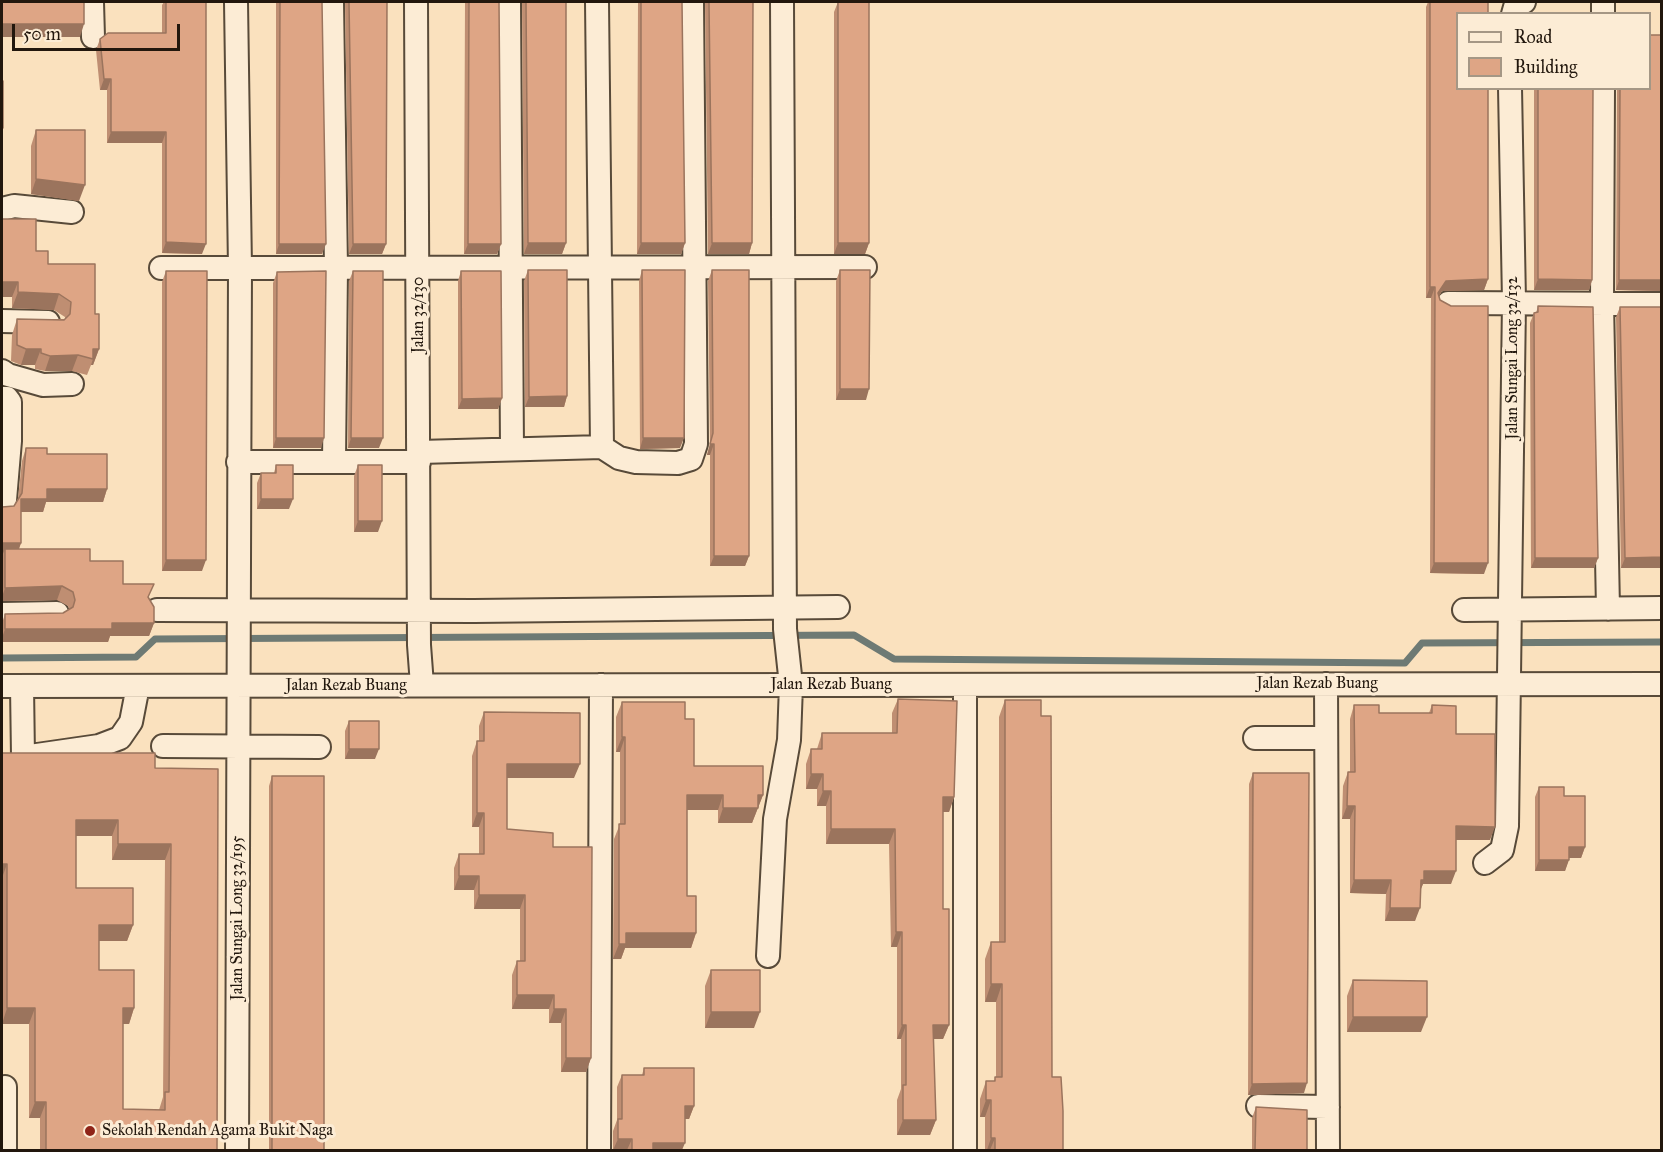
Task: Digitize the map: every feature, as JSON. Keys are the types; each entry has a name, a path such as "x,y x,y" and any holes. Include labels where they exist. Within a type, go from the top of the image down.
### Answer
{"street":[{"path":"92,2 93,37"},
{"name":"Jalan Sungai Long 32/195","path":"236,2 240,268 237,1150"},
{"path":"332,2 336,268 334,462"},
{"name":"Jalan 32/130","path":"416,2 422,686"},
{"path":"509,2 512,448"},
{"path":"597,2 602,447"},
{"path":"238,462 334,462 512,448 602,447 619,458 636,462 678,463 690,459 696,444 692,2"},
{"path":"768,956 774,819 789,740 791,685 785,618 782,2"},
{"name":"Jalan Sungai Long 32/132","path":"1485,863 1502,850 1507,825 1514,302 1510,90"},
{"path":"1603,90 1602,303 1608,609"},
{"path":"2,209 14,206 72,212"},
{"path":"161,268 864,267"},
{"path":"1448,303 1662,304"},
{"path":"2,321 53,323"},
{"path":"2,371 8,375 43,385 72,384"},
{"path":"2,398 7,398 10,402 10,441 5,500 2,507"},
{"path":"157,610 239,630 420,628 785,618 838,607"},
{"path":"1464,610 1511,619 1608,609 1662,608"},
{"path":"2,614 57,613"},
{"path":"1326,684 1328,1150"},
{"name":"Jalan Rezab Buang","path":"12,686 1662,684"},
{"path":"599,1150 601,685"},
{"path":"965,685 965,1150"},
{"path":"12,686 12,757 99,746 120,738 131,722 138,686"},
{"path":"1255,738 1326,738"},
{"path":"163,746 319,747"},
{"path":"5,1087 5,1150"},
{"path":"1258,1106 1328,1107"}],"building":[{"path":"2,2 84,2 84,24 2,24"},
{"path":"166,2 206,2 206,244 166,242 166,132 111,132 111,79 104,79 100,39 108,33 166,33"},
{"path":"280,2 322,2 326,244 279,244"},
{"path":"349,2 387,2 386,244 353,244"},
{"path":"469,2 499,2 501,244 468,244"},
{"path":"526,2 566,2 566,243 528,243"},
{"path":"641,2 682,2 685,243 641,243"},
{"path":"709,2 753,2 752,243 712,243"},
{"path":"838,2 869,2 869,243 838,243"},
{"path":"1430,2 1488,2 1488,12 1456,12 1456,90 1488,90 1488,279 1446,281 1438,293 1440,300 1451,306 1488,306 1488,563 1434,563 1435,287 1430,287"},
{"path":"1651,35 1662,35 1662,280 1619,280 1620,90 1651,90"},
{"path":"3,81 3,128 2,128"},
{"path":"1538,90 1593,90 1592,280 1538,279"},
{"path":"36,130 85,130 85,185 36,179"},
{"path":"2,219 36,219 36,251 48,251 48,264 95,264 95,314 99,314 99,349 93,349 93,359 78,355 50,356 41,353 41,349 26,349 17,345 17,319 64,320 70,314 71,302 59,294 18,292 18,282 2,282"},
{"path":"528,270 567,270 567,396 529,397"},
{"path":"642,270 685,270 684,438 643,438"},
{"path":"712,270 749,270 749,556 714,556 714,444 710,444 713,433"},
{"path":"840,270 870,270 869,389 840,389"},
{"path":"166,271 207,271 206,560 166,560"},
{"path":"326,271 324,438 276,438 277,272"},
{"path":"353,271 383,271 383,438 351,438"},
{"path":"461,271 501,271 502,398 462,399"},
{"path":"1538,306 1593,307 1598,558 1535,558 1534,313 1538,312"},
{"path":"1620,307 1662,307 1662,557 1625,558"},
{"path":"26,448 47,448 47,454 107,454 107,489 47,489 47,499 21,499 21,543 2,543 2,507 14,506 22,493"},
{"path":"276,465 293,465 293,499 261,499 261,473 276,473"},
{"path":"358,465 382,465 382,521 358,521"},
{"path":"5,549 90,549 90,561 123,561 123,584 154,584 148,597 154,607 154,623 112,623 112,629 5,629 5,614 63,613 73,607 75,600 73,592 62,586 5,588"},
{"path":"898,699 957,701 954,797 943,797 943,909 949,909 949,1025 933,1025 936,1120 903,1120 903,1085 906,1085 906,1025 902,1025 902,932 896,932 895,829 831,829 831,791 823,791 823,774 811,774 811,749 822,749 822,733 897,733"},
{"path":"1005,700 1041,700 1041,716 1051,716 1052,1077 1061,1077 1063,1150 995,1150 995,1138 991,1138 991,1100 986,1100 986,1081 995,1081 995,1077 1002,1077 1002,984 991,984 991,942 1005,942"},
{"path":"622,702 685,702 685,719 694,719 694,766 763,766 763,795 758,795 758,808 723,808 723,795 687,795 687,896 696,896 696,933 626,933 626,944 619,944 619,824 625,824 625,737 622,737"},
{"path":"1354,705 1379,705 1379,713 1432,713 1432,705 1456,706 1456,734 1495,734 1495,827 1456,826 1456,871 1424,871 1424,880 1421,880 1420,908 1390,908 1391,880 1354,880 1355,806 1347,806 1348,772 1355,772"},
{"path":"484,712 580,713 580,764 507,764 507,829 553,833 553,847 592,847 591,1058 566,1058 566,1009 554,1009 554,995 517,995 517,961 525,961 525,895 479,895 479,876 459,876 459,854 484,854 484,813 477,813 477,741 484,741"},
{"path":"349,721 379,721 379,749 349,749"},
{"path":"2,753 155,753 155,768 218,769 217,1150 46,1150 46,1102 35,1102 35,1008 7,1008 7,864 2,864","holes":["76,820 118,820 118,844 171,844 169,1092 165,1092 165,1110 123,1109 123,1008 134,1008 134,970 99,970 99,925 133,925 133,888 76,888"]},
{"path":"1253,773 1309,773 1307,1083 1252,1084"},
{"path":"272,776 324,776 324,1150 272,1150"},
{"path":"1539,787 1564,787 1564,796 1585,796 1585,847 1569,847 1569,860 1539,860"},
{"path":"711,970 760,970 760,1012 711,1012"},
{"path":"1353,980 1427,981 1427,1017 1353,1017"},
{"path":"644,1068 694,1068 694,1106 685,1106 685,1143 653,1143 653,1150 632,1150 632,1139 618,1139 618,1119 622,1119 622,1075 644,1075"},
{"path":"1256,1107 1307,1110 1307,1150 1255,1150"}],"waterway":[{"path":"2,658 136,657 155,639 854,635 894,659 1405,663 1422,643 1662,642"}],"place":[{"name":"Sekolah Rendah Agama Bukit Naga","path":"90,1131"}]}
